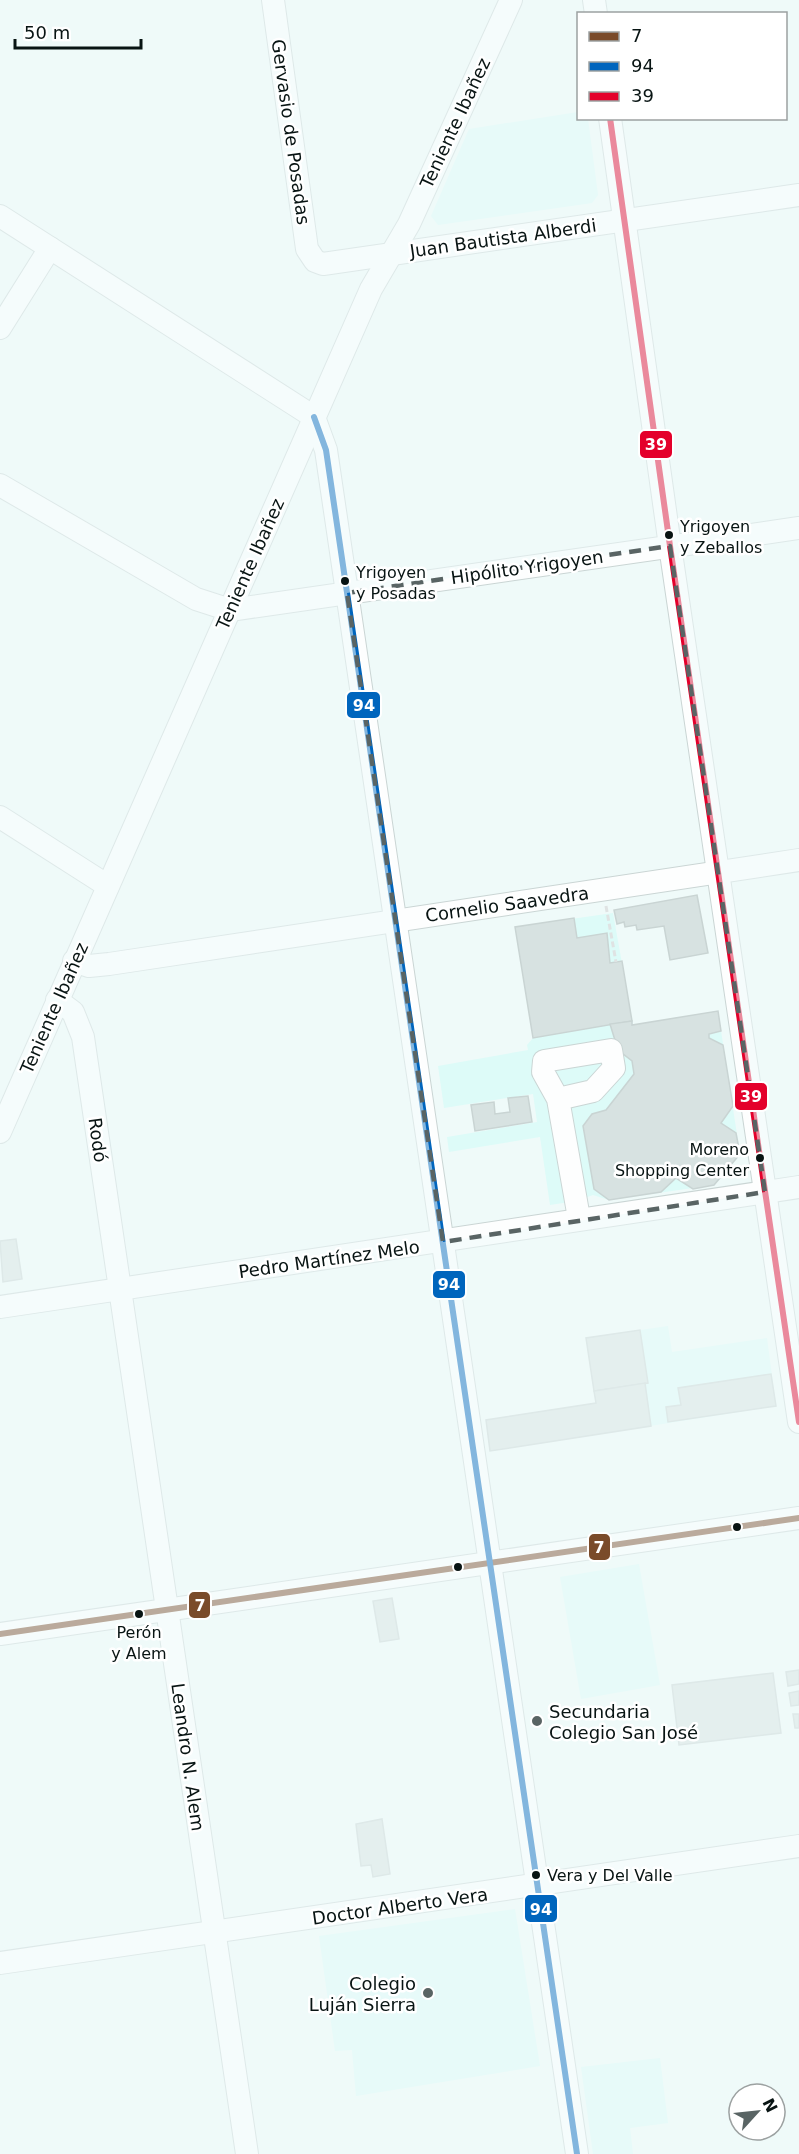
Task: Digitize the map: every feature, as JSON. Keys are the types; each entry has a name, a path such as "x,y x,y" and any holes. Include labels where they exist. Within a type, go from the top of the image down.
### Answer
{"street":[{"name":"Gervasio de Posadas","path":"273,0 307,249 315,261"},
{"name":"Teniente Ibañez","path":"0,1131 370,289 409,224 511,0"},
{"path":"610,120 670,546 799,1422"},
{"name":"Juan Bautista Alberdi","path":"315,261 323,264 799,195"},
{"path":"0,216 314,417 326,450 577,2154"},
{"path":"0,328 50,248"},
{"name":"Hipólito Yrigoyen","path":"0,485 196,599 230,610 799,528"},
{"path":"0,817 108,886"},
{"name":"Cornelio Saavedra","path":"74,962 89,966 799,860"},
{"name":"Rodó","path":"57,1000 73,1012 83,1037 120,1289"},
{"path":"558,1099 579,1218"},
{"name":"Pedro Martínez Melo","path":"0,1307 443,1242 579,1218 799,1187"},
{"name":"Leandro N. Alem","path":"120,1289 247,2154"},
{"path":"0,1634 799,1518"},
{"name":"Doctor Alberto Vera","path":"0,1963 799,1846"}],"path":[{"path":"603,890 616,962"}],"highlighted area":[{"path":"670,546 765,1192 443,1242 347,593"}],"shaded area":[{"path":"577,112 577,120 588,120 598,195 592,203 438,225 431,216 469,129"},
{"name":"Moreno Shopping Center","path":"613,913 633,1025 718,1011 740,1154 714,1185 609,1200 593,1195 576,1201 550,1205 540,1137 449,1152 447,1137 537,1122 533,1094 444,1108 438,1066 528,1050 527,1045 533,1038 515,927"},
{"path":"668,1326 672,1352 767,1338 776,1406 490,1451 596,1403 586,1338"},
{"path":"639,1564 660,1685 581,1699 560,1577"},
{"name":"Colegio Luján Sierra","path":"515,1909 540,2066 356,2096 352,2050 335,2051 319,1936"},
{"path":"660,2058 668,2123 630,2128 633,2154 593,2154 581,2067"}],"building":[{"path":"697,895 708,953 670,960 664,926 637,930 636,925 625,927 624,922 617,924 614,910"},
{"path":"574,918 577,938 607,933 610,963 622,961 632,1021 533,1038 515,927"},
{"path":"718,1011 721,1031 709,1034 709,1038 723,1045 733,1106 721,1123 736,1133 740,1154 714,1185 693,1189 676,1178 661,1192 609,1200 594,1189 583,1126 592,1114 606,1110 634,1074 632,1061 618,1050 610,1024 632,1021 632,1025"},
{"path":"528,1096 532,1122 475,1131 471,1105 494,1102 495,1114 510,1112 508,1098"},
{"path":"16,1239 22,1279 3,1282 0,1241"},
{"path":"640,1330 648,1383 594,1391 586,1338"},
{"path":"771,1374 776,1406 668,1422 666,1407 681,1405 678,1388"},
{"path":"645,1383 651,1426 490,1451 486,1420 596,1403 594,1391"},
{"path":"392,1598 399,1639 380,1642 373,1601"},
{"path":"799,1670 799,1684 788,1686 786,1672"},
{"path":"773,1673 781,1733 679,1745 672,1685"},
{"path":"799,1691 799,1705 791,1706 789,1693"},
{"path":"793,1714 799,1714 799,1728 795,1728"},
{"path":"382,1819 390,1874 373,1877 371,1865 361,1866 356,1824"}],"transit line":[{"name":"39","path":"610,120 670,546 799,1422"},
{"name":"94","path":"314,417 326,450 577,2154"},
{"name":"7","path":"0,1634 799,1518"}],"place":[{"name":"Yrigoyen y Zeballos","path":"669,535"},
{"name":"Yrigoyen y Posadas","path":"345,581"},
{"name":"Moreno Shopping Center","path":"760,1158"},
{"name":"Perón y Alem","path":"139,1614"},
{"name":"Secundaria Colegio San José","path":"537,1721"},
{"name":"Vera y Del Valle","path":"536,1875"},
{"name":"Colegio Luján Sierra","path":"428,1993"}]}
